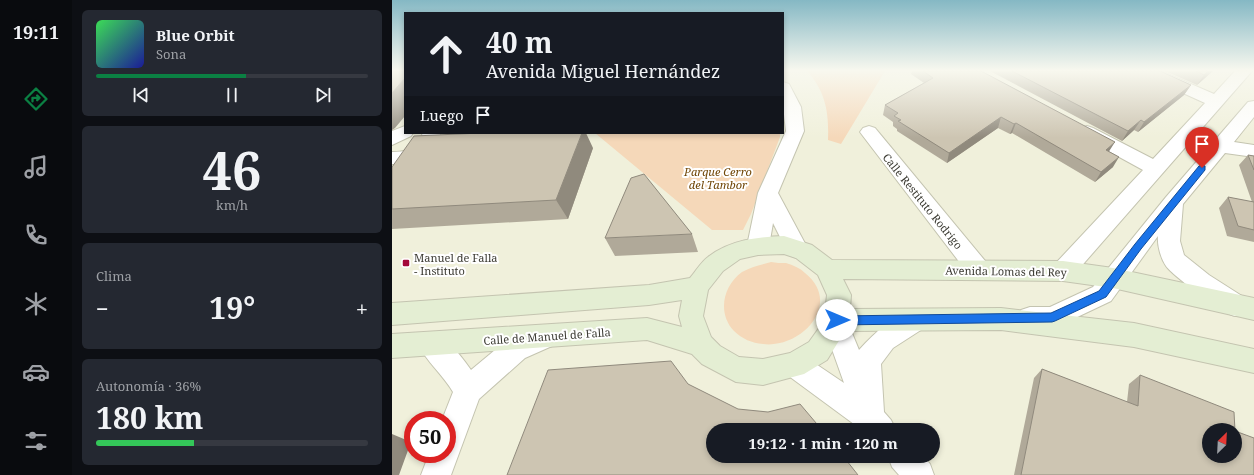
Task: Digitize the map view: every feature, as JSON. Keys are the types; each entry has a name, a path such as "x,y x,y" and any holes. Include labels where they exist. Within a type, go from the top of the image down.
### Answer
{"main road":[{"path":"784,245 797,249 804,251 827,269 839,295 836,322 818,350 795,365 763,372 736,369 711,355 700,344 691,316 697,287 715,264 734,252 758,246 784,245"},
{"name":"Avenida Lomas del Rey","path":"827,269 1063,270 1113,278 1245,307"},
{"path":"392,314 649,295 697,287"},
{"path":"836,322 1001,319 1134,335 1254,361"},
{"name":"Calle de Manuel de Falla","path":"392,346 546,337 647,329 700,344"}],"street":[{"path":"758,246 768,193 795,131 792,107 786,93"},
{"path":"1197,93 1217,102"},
{"path":"1063,270 1225,93"},
{"path":"1001,319 1052,318 1102,294 1173,202 1254,106"},
{"path":"1071,123 1156,169"},
{"name":"Calle Restituto Rodrigo","path":"869,132 978,269"},
{"path":"392,139 404,133"},
{"path":"395,163 424,150 432,141 431,134"},
{"path":"1221,146 1254,151"},
{"path":"768,193 797,249"},
{"path":"1173,202 1169,241 1174,260 1201,282 1245,307"},
{"path":"876,423 867,360 884,340 915,320"},
{"path":"836,322 876,423"},
{"path":"456,422 468,390 516,349 546,337"},
{"path":"431,344 454,369 468,390"},
{"path":"795,365 875,423"},
{"path":"436,475 441,463"},
{"path":"909,463 919,475"}],"green space":[{"path":"821,93 872,93 841,144 828,140 827,112"},
{"name":"Parque Cerro del Tambor","path":"596,134 780,134 751,214 743,230 712,230"},
{"path":"771,262 786,263 805,273 816,285 820,297 819,310 813,322 803,332 791,339 778,344 755,343 740,336 734,331 725,316 724,300 730,285 742,272 752,267"}],"building":[{"path":"906,93 1023,93 1115,142 1106,150 1119,157 1101,172 1016,123 1014,124 1001,117 949,153 898,121 901,120 894,116 898,113 885,105"},
{"path":"1055,93 1181,93 1144,122 1141,120 1128,131"},
{"path":"459,134 582,134 556,200 392,209 392,167 414,136"},
{"path":"1248,155 1254,156 1254,170"},
{"path":"644,174 692,234 605,238 631,178"},
{"path":"1228,197 1254,202 1254,230 1238,226"},
{"path":"671,361 688,384 738,409 768,412 800,404 816,423 706,423 706,463 849,463 858,475 507,475 548,370"},
{"path":"1042,369 1138,406 1140,375 1234,412 1235,423 1202,423 1202,463 1242,463 1242,434 1254,438 1254,475 1021,475"}],"place":[{"name":"Manuel de Falla - Instituto","path":"406,263"}],"route":[{"path":"837,320 1052,318 1102,294 1138,246 1202,168"}]}
